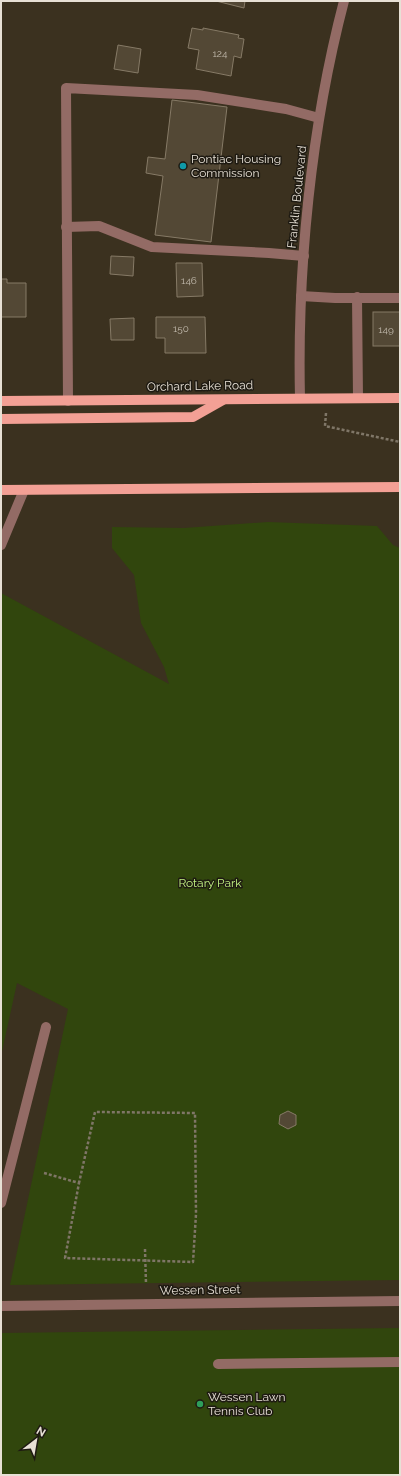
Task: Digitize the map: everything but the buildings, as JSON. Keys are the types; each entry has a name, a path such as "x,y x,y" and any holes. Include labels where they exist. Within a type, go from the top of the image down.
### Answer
{"main road":[{"name":"Orchard Lake Road","path":"1,401 400,398"},
{"path":"1,419 193,417 225,399"},
{"path":"1,490 400,487"}],"street":[{"name":"Franklin Boulevard","path":"300,398 299,356 304,256 313,165 319,118 344,1"},
{"path":"68,401 66,88 197,95 286,110 319,118"},
{"path":"66,226 99,226 152,247 304,256"},
{"path":"302,296 335,298 400,298"},
{"path":"357,297 358,398"},
{"path":"1,545 24,490"},
{"path":"1,1203 46,1027"},
{"name":"Wessen Street","path":"1,1306 400,1301"},
{"path":"218,1364 400,1362"}],"path":[{"path":"326,412 325,426 400,442"},
{"path":"95,1112 195,1113 196,1214 193,1262 65,1258 79,1183 95,1112"},
{"path":"44,1173 79,1183"},
{"path":"145,1249 146,1284"}],"green space":[{"name":"Rotary Park","path":"268,522 377,526 393,545 400,548 400,1280 10,1285 68,1009 17,983 1,1056 1,593 169,684 164,667 141,623 134,575 112,548 112,527 184,528"},
{"name":"Wessen Lawn Tennis Club","path":"400,1328 400,1475 1,1475 1,1333"}],"place":[{"name":"Pontiac Housing Commission","path":"183,166"},
{"name":"Wessen Lawn Tennis Club","path":"200,1404"}]}
